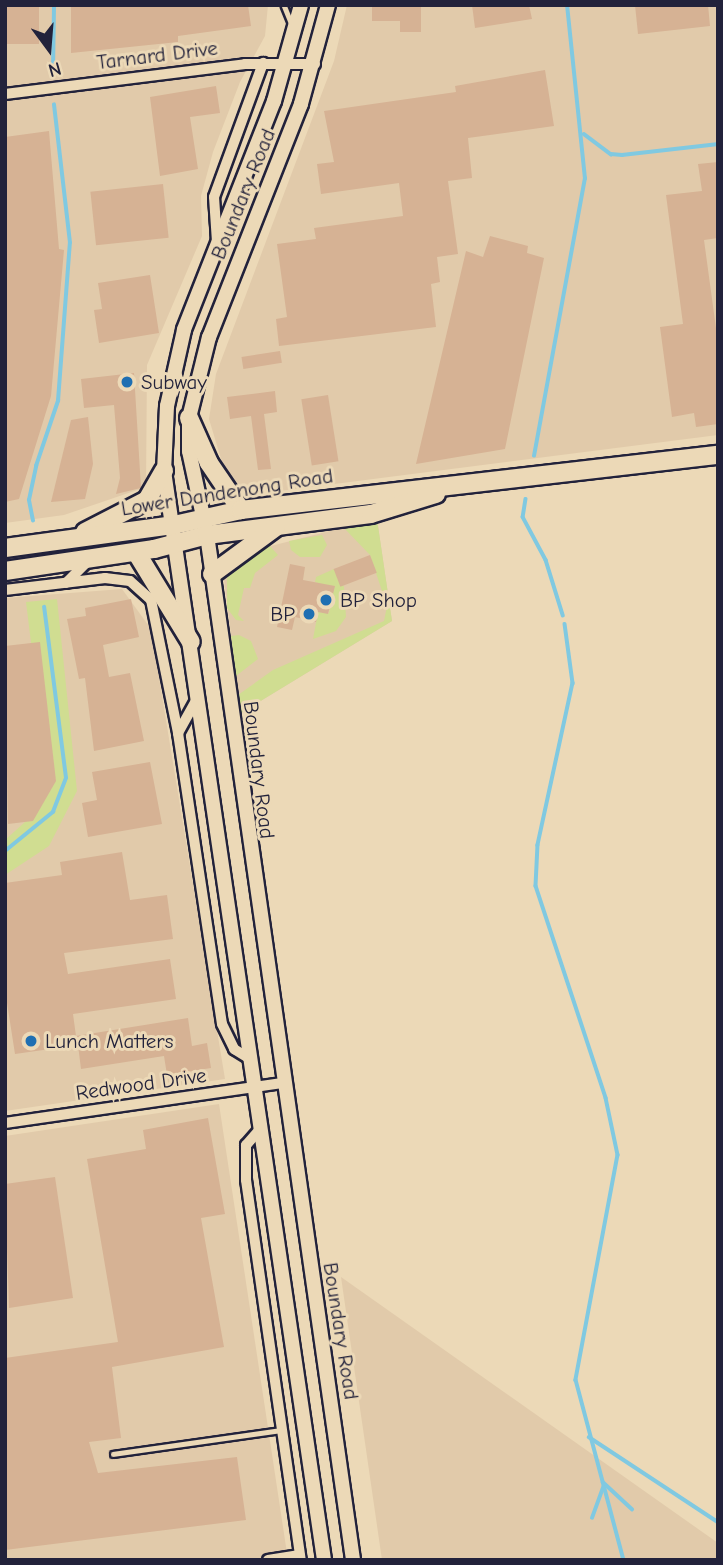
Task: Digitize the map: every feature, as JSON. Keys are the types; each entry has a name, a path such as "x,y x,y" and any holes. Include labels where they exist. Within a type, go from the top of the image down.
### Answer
{"highway":[{"path":"189,418 209,463 241,510"},
{"name":"Lower Dandenong Road","path":"5,548 174,525 201,516 241,510 718,455"},
{"path":"69,540 147,500 164,471"},
{"name":"Lower Dandenong Road","path":"5,571 136,552 207,535 371,513 456,487"},
{"path":"212,574 279,526"},
{"path":"136,552 191,642"}],"main road":[{"name":"Boundary Road","path":"301,5 287,63 217,243 173,370 164,471 177,543 324,1560"},
{"name":"Boundary Road","path":"328,5 315,64 212,328 189,418 189,451 207,535 282,1083 353,1560"}],"street":[{"name":"Tarnard Drive","path":"5,94 263,63 315,64"},
{"name":"Boundary Road","path":"217,243 214,197 263,63"},
{"path":"66,583 92,558"},
{"path":"5,590 66,583 130,581 151,600 178,733 222,1024 234,1049 250,1059"},
{"path":"178,733 198,696"},
{"name":"Redwood Drive","path":"5,1123 282,1083"},
{"path":"261,1128 246,1145 246,1180 301,1558 268,1560"}],"lane":[{"path":"285,5 296,32"},
{"path":"113,1454 283,1430"}],"shaded area":[{"path":"5,5 268,5 265,36 240,82 213,152 201,196 202,236 147,365 146,487 64,515 5,523"},
{"path":"347,5 718,5 718,435 264,493 240,485 225,472 209,419 216,374 334,61"},
{"name":"BP","path":"377,519 392,621 241,713 224,579 263,548"},
{"path":"122,589 151,629 225,1079 5,1111 5,598"},
{"path":"219,1104 288,1560 5,1560 5,1136"},
{"path":"341,1277 718,1543 718,1560 382,1560"}],"green space":[{"path":"377,519 392,621 241,713 238,695 273,670 384,621 387,606 370,555 344,528"},
{"path":"322,535 327,545 320,557 300,557 291,550 289,541"},
{"path":"269,545 278,555 255,573 250,588 244,588 238,615 244,621 236,620 227,608 227,571"},
{"path":"334,569 344,587 346,617 336,631 313,639 318,612 329,613 334,588 315,582 316,577"},
{"path":"57,599 77,791 49,846 5,875 5,840 35,813 45,756 26,602"},
{"path":"239,635 251,641 258,659 236,676 231,636"}],"building":[{"path":"5,5 39,5 39,44 5,44"},
{"path":"71,5 248,5 251,26 178,36 178,42 71,53"},
{"path":"372,5 421,5 421,32 400,32 400,21 372,21"},
{"path":"472,5 529,5 532,19 475,28"},
{"path":"635,5 708,5 710,26 638,34"},
{"path":"545,70 554,126 468,138 472,178 448,181 458,254 437,257 440,282 431,284 436,327 279,346 276,319 287,317 277,244 316,239 314,228 403,216 399,183 321,194 317,164 334,162 324,111 456,92 455,86"},
{"path":"216,86 220,113 190,117 198,169 160,176 150,97"},
{"path":"49,131 59,249 64,250 51,396 19,499 5,502 5,137"},
{"path":"718,162 718,238 704,240 718,343 718,424 696,427 694,413 672,417 660,327 683,324 666,195 702,191 698,164"},
{"path":"163,184 169,238 96,245 90,192"},
{"path":"490,236 528,246 527,253 544,258 505,449 416,464 466,251 483,257"},
{"path":"150,275 159,333 99,343 94,310 102,309 98,283"},
{"path":"280,351 282,363 243,369 241,357"},
{"path":"134,373 141,488 116,494 120,478 114,405 84,408 81,379"},
{"path":"275,391 277,412 264,414 271,469 258,470 251,416 230,419 227,397"},
{"path":"328,395 338,461 312,465 301,399"},
{"path":"88,417 93,464 85,499 51,502 71,420"},
{"path":"370,555 377,573 340,587 334,569"},
{"path":"290,564 305,567 303,580 335,586 328,614 318,612 316,622 295,617 292,630 277,627"},
{"path":"131,599 139,637 103,645 109,677 130,673 144,741 94,751 85,678 79,679 67,619 86,616 85,608"},
{"path":"40,642 56,781 33,821 8,824 5,646"},
{"path":"150,762 162,824 88,837 82,803 97,800 92,772"},
{"path":"122,852 130,900 167,895 173,939 64,953 68,974 170,959 176,999 73,1014 76,1036 188,1018 192,1046 207,1043 211,1068 167,1075 164,1056 81,1069 78,1045 15,1054 5,990 5,883 62,875 60,862"},
{"path":"208,1118 225,1214 201,1218 224,1347 112,1367 121,1438 89,1442 98,1473 237,1457 246,1520 5,1550 5,1358 118,1342 87,1159 146,1149 143,1130"},
{"path":"55,1177 73,1298 9,1308 5,1184"}],"waterway":[{"path":"53,71 54,5"},
{"path":"534,456 585,179 567,5"},
{"path":"33,521 29,500 36,466 58,401 70,243 54,105"},
{"path":"584,134 611,154 622,155 718,144"},
{"path":"526,499 523,517 546,560 563,615"},
{"path":"5,851 53,812 66,778 44,607"},
{"path":"565,624 573,683 538,845 536,886 606,1098 618,1155 576,1380 624,1560"},
{"path":"589,1437 718,1522"},
{"path":"603,1482 632,1509"},
{"path":"592,1518 603,1487"}],"place":[{"name":"Subway","path":"127,382"},
{"name":"BP Shop","path":"326,600"},
{"name":"BP","path":"309,614"},
{"name":"Lunch Matters","path":"31,1041"}]}
